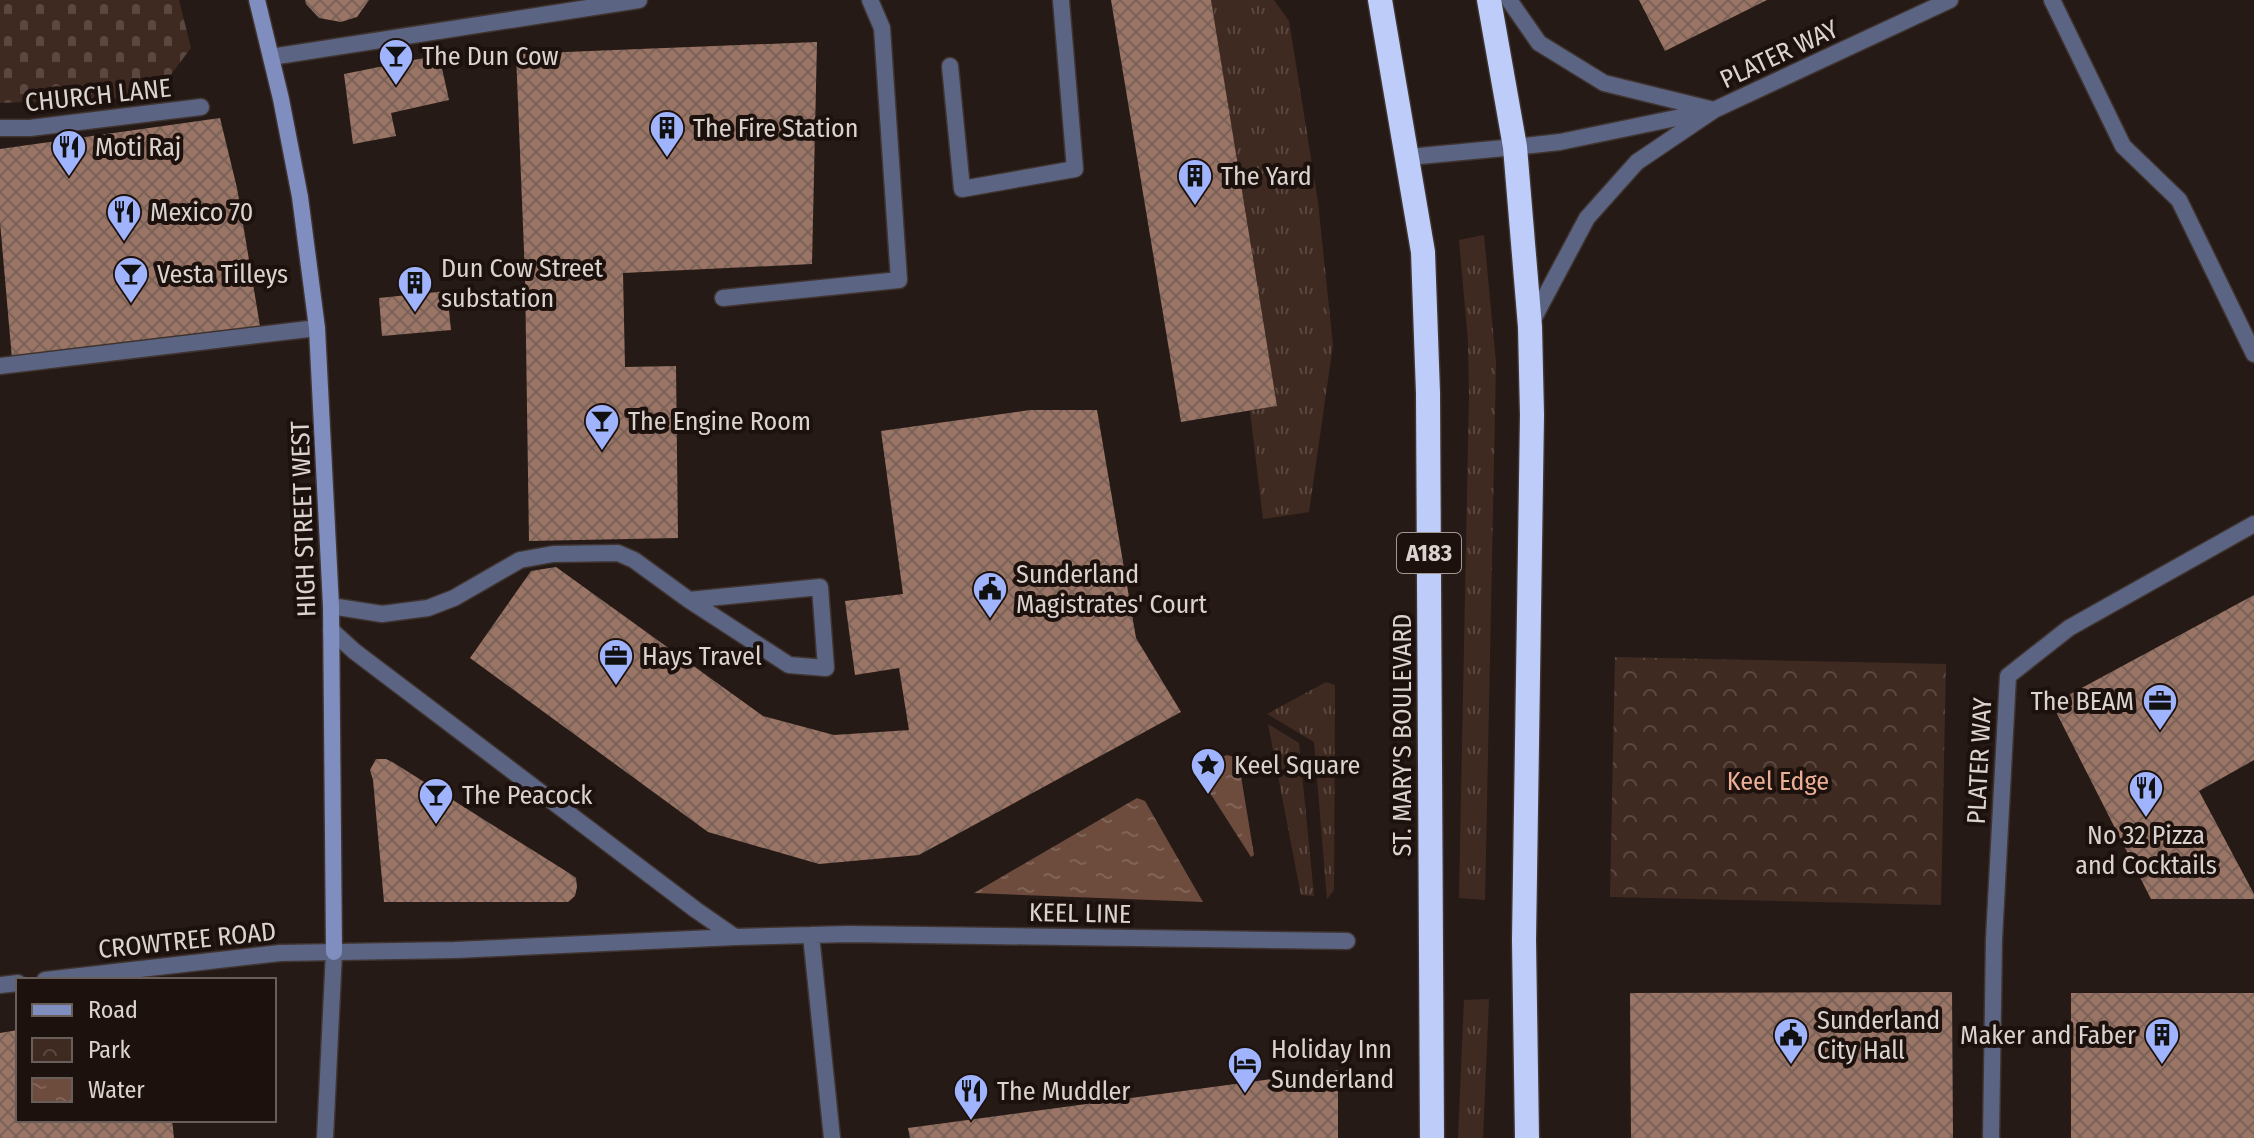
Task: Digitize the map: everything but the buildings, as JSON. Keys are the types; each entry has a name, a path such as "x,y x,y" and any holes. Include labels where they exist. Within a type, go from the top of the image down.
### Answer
{"highway":[{"name":"ST. MARY'S BOULEVARD","path":"1380,0 1423,252 1428,393 1432,1138"},
{"path":"1489,0 1515,147 1530,327 1532,415 1524,940 1527,1138"}],"street":[{"name":"HIGH STREET WEST","path":"257,0 300,197 317,328 331,630 379,670 735,937"},
{"path":"271,57 639,0"},
{"path":"723,298 899,280 882,28 870,0"},
{"path":"950,66 962,189 1075,169 1061,0"},
{"path":"1509,0 1539,43 1604,83 1714,110"},
{"name":"PLATER WAY","path":"1714,110 1950,0"},
{"path":"2052,0 2123,146 2179,200 2254,354"},
{"name":"CHURCH LANE","path":"0,128 30,128 201,107"},
{"path":"1409,157 1560,142 1714,110"},
{"path":"1530,327 1587,218 1612,187 1637,162 1714,110"},
{"path":"0,366 317,328"},
{"name":"PLATER WAY","path":"1991,1138 1994,939 2008,676 2069,628 2254,524"},
{"path":"331,606 382,614 428,608 454,598 520,560 553,554 618,553 634,560 689,600 789,665 826,668 820,587 689,600"},
{"path":"325,1138 330,1085 334,952 331,630"},
{"name":"KEEL LINE","path":"735,937 849,934 1347,941"},
{"path":"811,935 832,1138"},
{"name":"CROWTREE ROAD","path":"62,978 280,953 455,950 735,937"}],"green space":[{"path":"0,0 179,0 191,48 154,97 0,103"},
{"path":"1211,0 1274,0 1289,21 1318,202 1333,345 1309,512 1263,519 1250,411 1277,406"},
{"path":"1484,235 1496,363 1485,900 1459,898 1469,396 1468,341 1459,240"},
{"name":"Keel Edge","path":"1615,657 1946,664 1941,905 1610,897"},
{"path":"1326,682 1335,685 1334,890 1327,899 1314,742 1267,714"},
{"path":"1268,724 1299,743 1314,896 1301,895"},
{"path":"1489,999 1483,1138 1458,1138 1464,1000"}],"water":[{"path":"1227,755 1234,757 1239,764 1254,855 1251,857 1210,793 1208,772 1217,759"},
{"path":"1137,798 1145,801 1203,902 974,893"}],"place":[{"name":"The Dun Cow","path":"396,87"},
{"name":"The Fire Station","path":"667,159"},
{"name":"Moti Raj","path":"69,178"},
{"name":"The Yard","path":"1195,207"},
{"name":"Mexico 70","path":"124,243"},
{"name":"Vesta Tilleys","path":"131,305"},
{"name":"Dun Cow Street substation","path":"415,314"},
{"name":"The Engine Room","path":"602,452"},
{"name":"Sunderland Magistrates' Court","path":"990,620"},
{"name":"Hays Travel","path":"616,687"},
{"name":"The BEAM","path":"2160,732"},
{"name":"Keel Square","path":"1208,796"},
{"name":"No 32 Pizza and Cocktails","path":"2146,819"},
{"name":"The Peacock","path":"436,826"},
{"name":"Sunderland City Hall","path":"1791,1066"},
{"name":"Maker and Faber","path":"2162,1066"},
{"name":"Holiday Inn Sunderland","path":"1245,1095"},
{"name":"The Muddler","path":"971,1122"}]}
